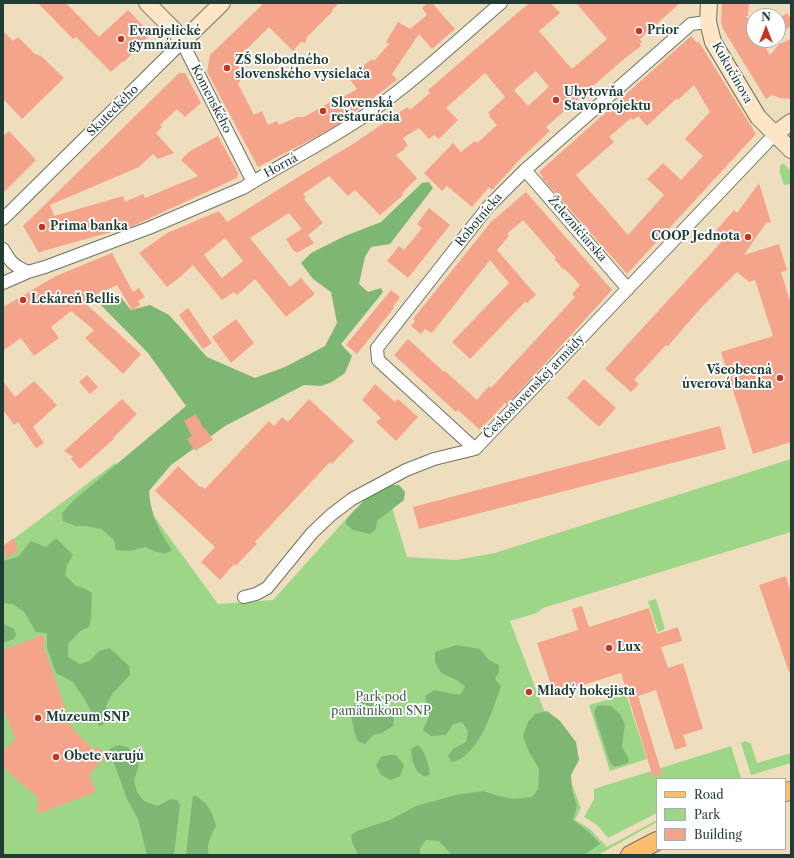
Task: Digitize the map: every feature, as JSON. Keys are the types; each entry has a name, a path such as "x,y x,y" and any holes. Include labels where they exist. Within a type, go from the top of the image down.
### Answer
{"main road":[{"path":"630,855 656,842"}],"street":[{"name":"Komenského","path":"147,3 177,33 253,182"},
{"name":"Skuteckého","path":"3,218 222,3"},
{"name":"Horná","path":"3,283 28,272 149,228 243,188 338,134 372,111 398,92 501,3"},
{"name":"Kukučínova","path":"709,3 708,22 713,42 762,123 791,150"},
{"name":"Robotnícka","path":"475,449 378,360 378,348 488,207 525,170 691,24 708,22"},
{"name":"Československej armády","path":"244,597 256,594 267,588 312,533 331,515 352,499 406,470 434,459 475,449 775,134 791,122"},
{"path":"775,134 791,141"},
{"name":"Železničiarska","path":"525,170 628,289"},
{"path":"3,249 9,260 15,266 28,272"}],"green space":[{"path":"783,163 791,171 791,184 784,185 780,173 780,166"},
{"path":"429,182 433,188 390,244 371,247 365,257 359,284 368,292 381,288 383,292 341,344 352,356 345,373 332,382 321,386 304,385 225,426 171,465 149,491 151,507 156,522 163,537 172,550 162,553 155,552 145,547 130,551 116,550 114,540 101,529 76,526 63,521 62,513 74,500 186,406 148,353 98,302 118,294 131,310 150,305 169,315 207,357 255,378 285,367 325,346 337,323 331,292 313,279 301,263 311,253 345,236 381,222 422,183"},
{"name":"Park pod pamätníkom SNP","path":"791,459 791,532 543,608 537,613 510,621 581,808 575,820 590,829 607,847 656,821 656,823 598,855 3,855 3,547 115,463 218,604 273,600 355,509 391,504 407,557 456,560 495,553"},
{"path":"391,485 399,485 405,492 404,500 377,521 376,529 370,534 353,530 346,524 346,520 365,499"},
{"path":"56,538 73,555 67,565 65,575 76,586 84,588 92,593 91,619 89,627 80,631 68,644 68,657 80,664 90,661 99,651 110,648 129,666 130,675 112,694 106,706 110,716 108,722 99,726 73,682 56,673 47,648 47,633 36,632 24,612 13,604 3,603 3,561 18,557 31,541 46,547"},
{"path":"656,599 665,629 658,632 648,601"},
{"path":"4,624 14,629 16,635 14,639 3,643 3,625"},
{"path":"457,645 480,649 489,660 499,665 499,672 495,679 501,686 481,736 468,753 459,760 451,762 448,756 454,748 466,742 468,731 462,722 453,724 446,735 431,736 423,730 428,719 425,696 434,690 460,695 465,687 457,680 441,673 435,662 435,652"},
{"path":"626,694 647,759 610,771 589,705"},
{"path":"370,699 385,706 394,716 393,726 382,733 373,735 365,744 358,741 350,714 354,705"},
{"path":"601,705 611,706 620,714 625,724 622,747 629,759 628,763 615,767 610,763 594,713 596,707"},
{"path":"547,711 560,721 576,742 579,760 571,775 572,790 577,806 573,820 589,832 600,844 584,855 452,855 439,841 426,840 420,848 420,855 358,855 352,842 351,835 357,831 390,820 416,806 456,795 483,791 513,799 532,797 538,789 539,769 528,750 523,736 528,722 535,714"},
{"path":"746,741 751,744 757,763 791,753 791,763 751,775 741,743"},
{"path":"119,745 129,748 139,764 134,781 137,792 144,801 157,806 171,799 177,800 180,805 174,855 147,855 138,819 127,799 109,749"},
{"path":"418,745 425,755 430,774 426,777 416,769 412,758 411,749"},
{"path":"731,746 741,778 656,778 656,814 608,838 597,825 584,817 594,799 594,789"},
{"path":"396,755 404,765 400,776 390,780 381,775 376,765 381,757"},
{"path":"193,795 198,797 206,804 215,821 216,826 208,844 209,855 186,855"}],"building":[{"name":"Evanjelické gymnázium","path":"38,3 66,3 99,37 128,10 151,34 124,62 123,61 111,72 76,37 73,39"},
{"path":"264,3 339,3 307,37 305,43 301,42 293,51 269,27 243,53 246,64 244,75 238,84 254,115 262,111 268,125 277,121 279,125 297,117 304,117 334,100 335,102 357,89 348,77 372,59 374,61 389,44 386,42 398,22 410,29 427,15 422,8 428,3 432,3 455,29 432,49 419,34 392,74 397,80 340,123 258,167 207,72 210,55"},
{"path":"529,3 551,3 560,13 539,31 572,69 607,39 576,3 680,3 640,39 642,42 640,44 641,46 546,127 550,131 515,164 492,190 489,187 472,207 447,186 442,191 424,173 453,143 461,152 475,141 477,143 497,125 488,113 505,97 485,73 446,108 458,120 439,139 434,135 429,139 419,128 403,138 408,146 396,155 417,178 405,190 402,194 403,195 380,215 355,190 348,196 329,176 303,194 306,197 304,199 323,223 308,235 314,243 297,253 293,250 286,239 302,229 289,213 250,238 290,287 301,278 315,294 286,317 255,279 237,295 234,292 222,300 193,265 167,287 139,253 167,233 219,211 227,222 356,142 407,107 410,110 430,93 428,90","holes":["536,71 549,87 528,106 514,90","225,238 243,261 222,278 204,255"]},
{"path":"722,3 749,3 749,8 746,8 746,48 766,48 770,55 776,48 786,48 786,41 791,39 791,99 780,98 772,95 766,99 723,29 721,23"},
{"path":"786,14 791,19 791,26 786,30"},
{"path":"3,31 13,41 18,37 36,55 40,55 64,78 22,119 3,99"},
{"path":"691,36 697,43 699,42 756,134 627,274 542,178 543,177 539,172","holes":["694,85 710,112 685,139 703,156 681,180 663,163 647,179 664,195 628,235 576,175 614,142 609,137 631,118 633,120 638,116 647,126 677,98 678,100"]},
{"path":"179,73 185,73 201,103 185,117 177,109 160,125 162,127 156,133 174,153 158,159 153,154 139,167 50,205 54,216 123,196 125,202 143,194 145,198 198,176 181,160 190,151 218,136 238,173 237,178 133,226 39,253 23,226"},
{"path":"9,131 36,160 3,193 3,136"},
{"path":"759,183 771,222 766,223 744,255 779,244 787,270 781,272 791,304 791,442 753,454 721,352 773,336 755,280 749,282 737,272 701,308 668,346 666,345 634,380 639,384 631,392 605,369 721,242 713,234 734,210 737,213"},
{"path":"526,192 612,290 507,405 505,403 480,430 458,410 456,412 394,355 408,339 477,400 489,386 491,388 575,297 572,294 580,285 554,259 556,258 523,220 507,234 509,236 497,250 536,295 527,303 525,302 470,359 452,342 509,283 490,260 432,333 425,329 421,334 411,326 415,321 413,319 491,222"},
{"path":"429,208 450,225 408,278 387,261 399,246 404,250 422,228 417,224"},
{"path":"112,253 133,292 139,288 145,297 138,301 140,305 132,310 117,285 84,302 141,354 123,374 85,338 94,330 71,311 51,327 59,338 34,356 21,338 3,351 3,307 56,276"},
{"path":"391,290 400,297 393,307 394,308 357,354 346,345"},
{"path":"188,308 212,343 203,349 179,315"},
{"path":"236,319 254,343 231,363 212,337"},
{"path":"87,375 98,387 90,394 79,382"},
{"path":"584,379 616,408 599,427 567,398"},
{"path":"3,381 15,397 34,381 57,405 33,427 44,443 36,448 18,422 14,425 3,410"},
{"path":"375,384 395,402 398,399 418,417 396,441 376,422 381,418 362,400"},
{"path":"122,399 137,414 113,438 114,439 80,469 71,459 73,457 64,451"},
{"path":"309,399 354,441 332,464 330,462 255,542 257,544 236,566 234,564 220,580 201,562 215,547 155,491 178,466 200,487 201,486 205,489 269,421 274,426 282,417 288,422"},
{"path":"196,414 204,429 205,428 213,440 195,451 187,439 192,436 184,421"},
{"path":"720,426 726,449 419,529 413,507"},
{"path":"13,538 19,550 7,558 3,546"},
{"path":"786,576 791,594 791,671 789,672 759,585"},
{"path":"582,606 589,627 649,608 657,634 678,627 682,641 661,647 668,668 683,663 703,729 683,735 687,746 675,750 656,690 638,696 662,774 653,777 621,673 554,694 537,643 578,630 572,609"},
{"name":"Múzeum SNP","path":"44,634 44,648 72,728 93,749 98,747 108,755 89,774 96,792 37,814 38,800 35,794 27,789 3,767 3,751 15,739 3,709 3,650"}],"place":[{"name":"Prior","path":"639,31"},
{"name":"Evanjelické gymnázium","path":"121,39"},
{"name":"ZŠ Slobodného slovenského vysielača","path":"227,68"},
{"name":"Ubytovňa Stavoprojektu","path":"556,100"},
{"name":"Slovenská reštaurácia","path":"323,111"},
{"name":"Prima banka","path":"42,227"},
{"name":"COOP Jednota","path":"748,237"},
{"name":"Lekáreň Bellis","path":"23,300"},
{"name":"Všeobecná úverová banka","path":"780,378"},
{"name":"Lux","path":"609,648"},
{"name":"Mladý hokejista","path":"529,692"},
{"name":"Múzeum SNP","path":"38,718"},
{"name":"Obete varujú","path":"56,757"}]}
